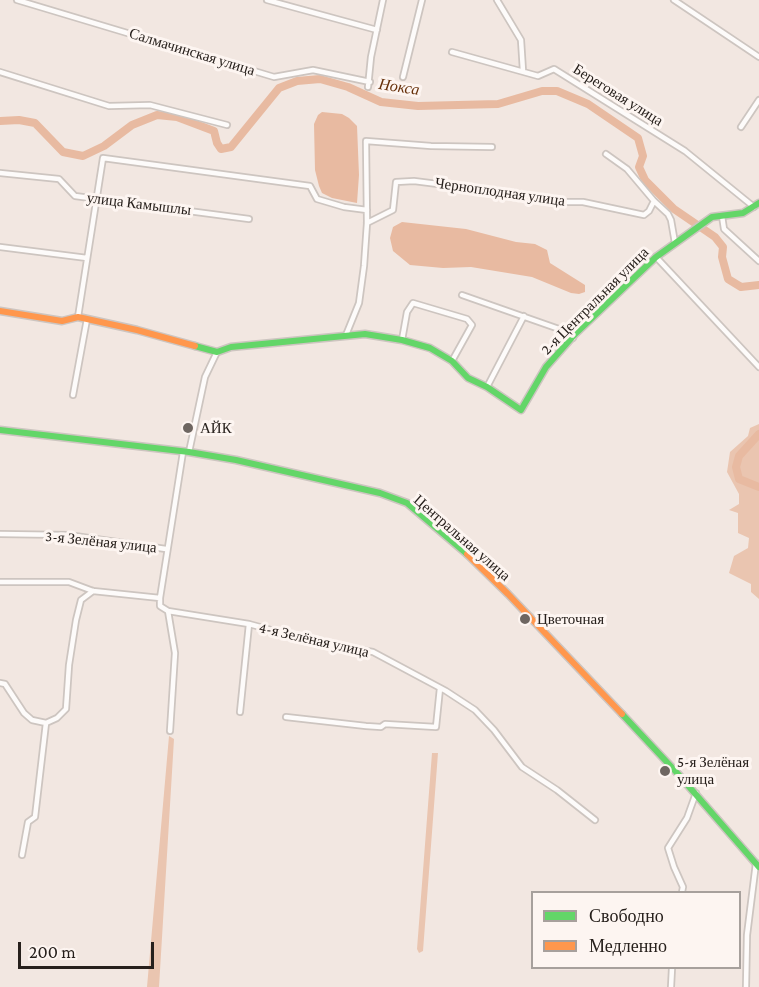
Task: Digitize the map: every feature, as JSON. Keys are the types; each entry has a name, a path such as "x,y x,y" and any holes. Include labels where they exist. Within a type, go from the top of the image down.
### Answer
{"street":[{"name":"Салмачинская улица","path":"17,0 274,77 313,70 369,85 371,57 377,30"},
{"path":"267,0 377,30 382,0"},
{"path":"403,77 422,0"},
{"path":"497,0 521,40 523,71"},
{"path":"674,0 759,57"},
{"name":"Береговая улица","path":"452,52 538,76 554,69 685,151 758,204"},
{"path":"0,72 109,106 150,105 227,125"},
{"path":"741,127 759,100"},
{"path":"346,335 359,303 367,223 366,141 431,146 492,147"},
{"path":"606,154 627,169 668,214 677,241"},
{"path":"78,317 103,158 310,186 317,199 344,207 367,210"},
{"name":"улица Камышлы","path":"0,173 59,179 75,196 249,219"},
{"name":"Черноплодная улица","path":"367,223 393,210 396,182 425,182 540,197 558,202 583,202 644,215 649,212 654,201"},
{"path":"758,204 743,213 722,216 724,229 759,261"},
{"name":"2-я Центральная улица","path":"0,311 62,321 78,317 217,352 231,347 346,335 365,334 402,340 430,348 452,361 468,378 487,387 521,410 546,367 656,257 712,217 722,216"},
{"path":"0,247 87,258"},
{"path":"656,257 759,367"},
{"path":"462,295 559,329 573,338"},
{"path":"402,340 407,312 413,303 467,319 472,325 452,361"},
{"path":"487,387 524,316"},
{"path":"73,395 87,319"},
{"name":"3-я Зелёная улица","path":"160,598 166,549 186,452 205,377 217,352"},
{"name":"Центральная улица","path":"0,430 186,452 243,462 380,493 407,503 495,581 696,794 758,865"},
{"name":"3-я Зелёная улица","path":"0,534 68,536 166,549"},
{"path":"0,582 69,582 93,591 160,598 160,606 168,611 175,653 170,731"},
{"path":"0,683 5,684 24,713 32,720 46,723 57,718 66,709 69,665 81,600 93,591"},
{"name":"4-я Зелёная улица","path":"168,611 249,624 312,641 373,652 440,688 475,710 494,730 522,767 596,820"},
{"path":"240,712 249,624"},
{"path":"286,717 366,726 381,727 385,724 436,727 440,688"},
{"path":"22,855 28,822 35,817 46,723"},
{"path":"682,891 683,887 668,848 687,818 696,794"},
{"path":"746,987 747,935 758,865"},
{"path":"670,987 672,969"}],"shaded area":[{"path":"322,112 342,114 357,126 359,175 357,203 332,198 322,193 319,186 315,170 314,124"},
{"path":"402,222 466,229 516,242 535,244 547,250 550,263 585,285 585,292 571,293 532,277 471,267 443,268 410,265 393,251 390,238 393,227"},
{"path":"759,424 759,599 751,592 751,584 729,573 734,556 748,548 749,538 738,533 738,513 729,510 739,504 739,494 727,472 730,452 748,436 750,428"},
{"path":"169,736 174,739 159,987 147,987"},
{"path":"432,753 438,753 423,951 419,953 417,949"}],"waterway":[{"name":"Нокса","path":"0,121 19,120 35,123 63,152 83,156 104,146 132,125 157,115 177,117 214,131 221,149 231,147 279,88 297,81 320,79 348,87 381,102 418,106 498,104 542,91 557,91 588,104 638,138 643,156 639,167 645,180 674,209 715,237 723,247 722,257 728,279 741,287 759,285"},
{"name":"Нокса","path":"759,434 739,456 736,467 739,479 759,487"}],"traffic: fast":[{"path":"195,346 217,352 231,347 365,334 402,340 430,348 452,361 468,378 487,387 521,410 546,367 575,334 656,257 712,217 743,213 759,203"},
{"path":"0,430 189,452 236,460 380,493 407,503 467,554"},
{"path":"622,714 759,867"}],"traffic: slow":[{"path":"0,311 62,321 78,317 195,346"},
{"path":"467,554 622,714"}],"place":[{"name":"АЙК","path":"188,428"},
{"name":"Цветочная","path":"525,619"},
{"name":"5-я Зелёная улица","path":"665,771"}]}
